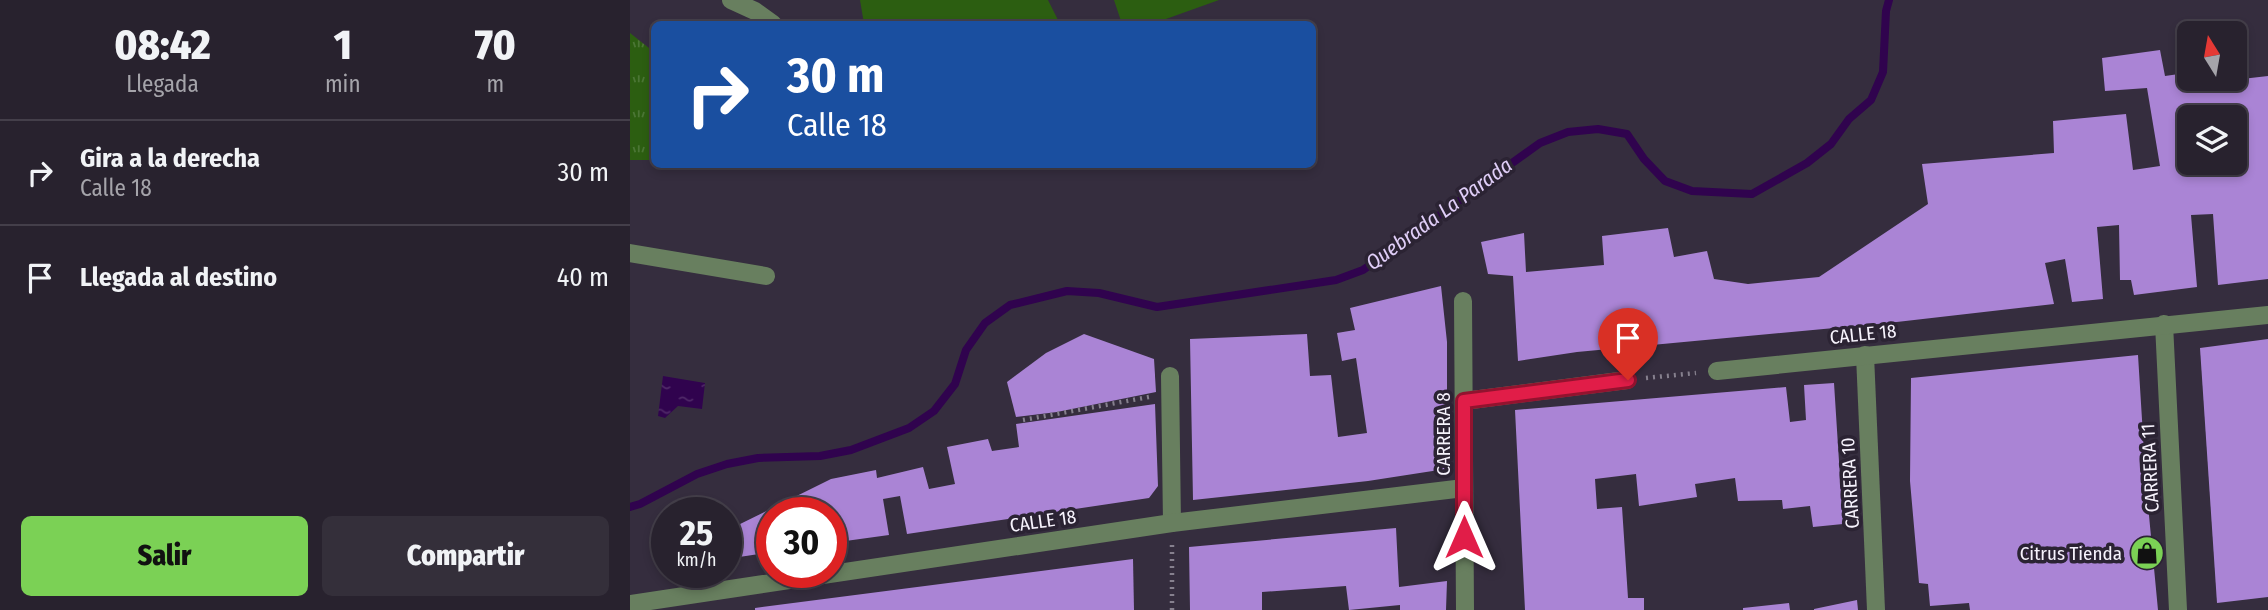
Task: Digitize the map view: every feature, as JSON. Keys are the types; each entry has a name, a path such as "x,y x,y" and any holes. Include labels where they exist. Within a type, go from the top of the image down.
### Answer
{"street":[{"path":"731,0 769,21"},
{"path":"630,253 766,276"},
{"name":"CARRERA 8","path":"1463,301 1465,610"},
{"name":"CALLE 18","path":"1717,371 2268,315"},
{"name":"CARRERA 11","path":"2164,324 2178,610"},
{"name":"CARRERA 10","path":"1865,355 1877,610"},
{"path":"1170,376 1172,523"},
{"path":"1464,401 1628,380"},
{"name":"CALLE 18","path":"630,604 1172,523 1464,488"}],"path":[{"path":"1628,380 1717,371"},
{"path":"1023,420 1154,397 1171,397"},
{"path":"1172,523 1172,610"}],"green space":[{"path":"860,0 1048,0 1058,21 864,21"},
{"path":"1114,0 1219,0 1160,21 1121,21"},
{"path":"630,33 651,50 651,160 630,160"}],"water":[{"path":"663,376 705,383 702,409 678,406 665,418 658,416"}],"building":[{"path":"2160,50 2165,76 2177,74 2177,91 2247,91 2247,78 2268,76 2268,279 2218,285 2213,214 2191,215 2197,287 2134,295 2131,280 2120,280 2119,225 2097,227 2103,299 2072,302 2065,259 2045,263 2054,304 1888,323 1577,352 1518,361 1513,276 1488,274 1481,242 1524,233 1526,272 1604,265 1602,236 1668,228 1674,257 1707,251 1714,279 1748,284 1819,277 1928,204 1922,164 2054,153 2053,121 2126,114 2133,170 2160,166 2147,88 2105,91 2102,58"},
{"path":"1441,286 1447,342 1452,468 1368,481 1193,500 1190,339 1307,334 1310,376 1331,375 1338,437 1367,433 1356,358 1342,361 1337,333 1355,330 1350,308"},
{"path":"1084,334 1154,359 1156,392 1057,412 1016,417 1007,382 1046,353"},
{"path":"2268,339 2268,597 2217,603 2200,348"},
{"path":"2138,355 2146,484 2158,610 1970,610 1969,603 1930,606 1928,584 1919,583 1910,481 1911,378"},
{"path":"1834,383 1843,524 1813,527 1810,506 1783,509 1782,500 1738,501 1735,478 1695,484 1697,497 1639,506 1636,474 1595,479 1597,509 1622,507 1628,598 1644,598 1644,610 1525,610 1515,410 1786,387 1790,422 1806,420 1804,385"},
{"path":"1155,404 1158,486 1149,498 907,534 900,496 883,499 889,535 847,541 847,497 795,497 831,479 876,470 877,478 923,467 929,489 955,484 947,447 988,439 992,451 1019,447 1016,424"},
{"path":"756,516 756,554 742,557 742,523"},
{"path":"1396,528 1399,587 1447,581 1446,610 1400,610 1400,605 1349,610 1346,586 1262,592 1262,610 1190,610 1189,547"},
{"path":"1133,559 1134,610 755,610 755,608"},
{"path":"1857,600 1858,610 1814,610 1814,609"},
{"path":"1789,603 1790,610 1743,610 1743,608"}],"waterway":[{"name":"Quebrada La Parada","path":"630,507 697,474 727,464 758,458 820,456 851,450 909,428 934,411 955,384 966,350 985,323 1010,305 1067,291 1099,293 1157,307 1336,280 1363,270 1540,143 1568,132 1598,129 1627,134 1644,159 1665,181 1692,191 1752,194 1807,163 1831,144 1849,119 1871,100 1883,72 1889,0"}],"place":[{"name":"Citrus Tienda","path":"2147,553"}],"route":[{"path":"1464,537 1464,401 1628,380"}]}
